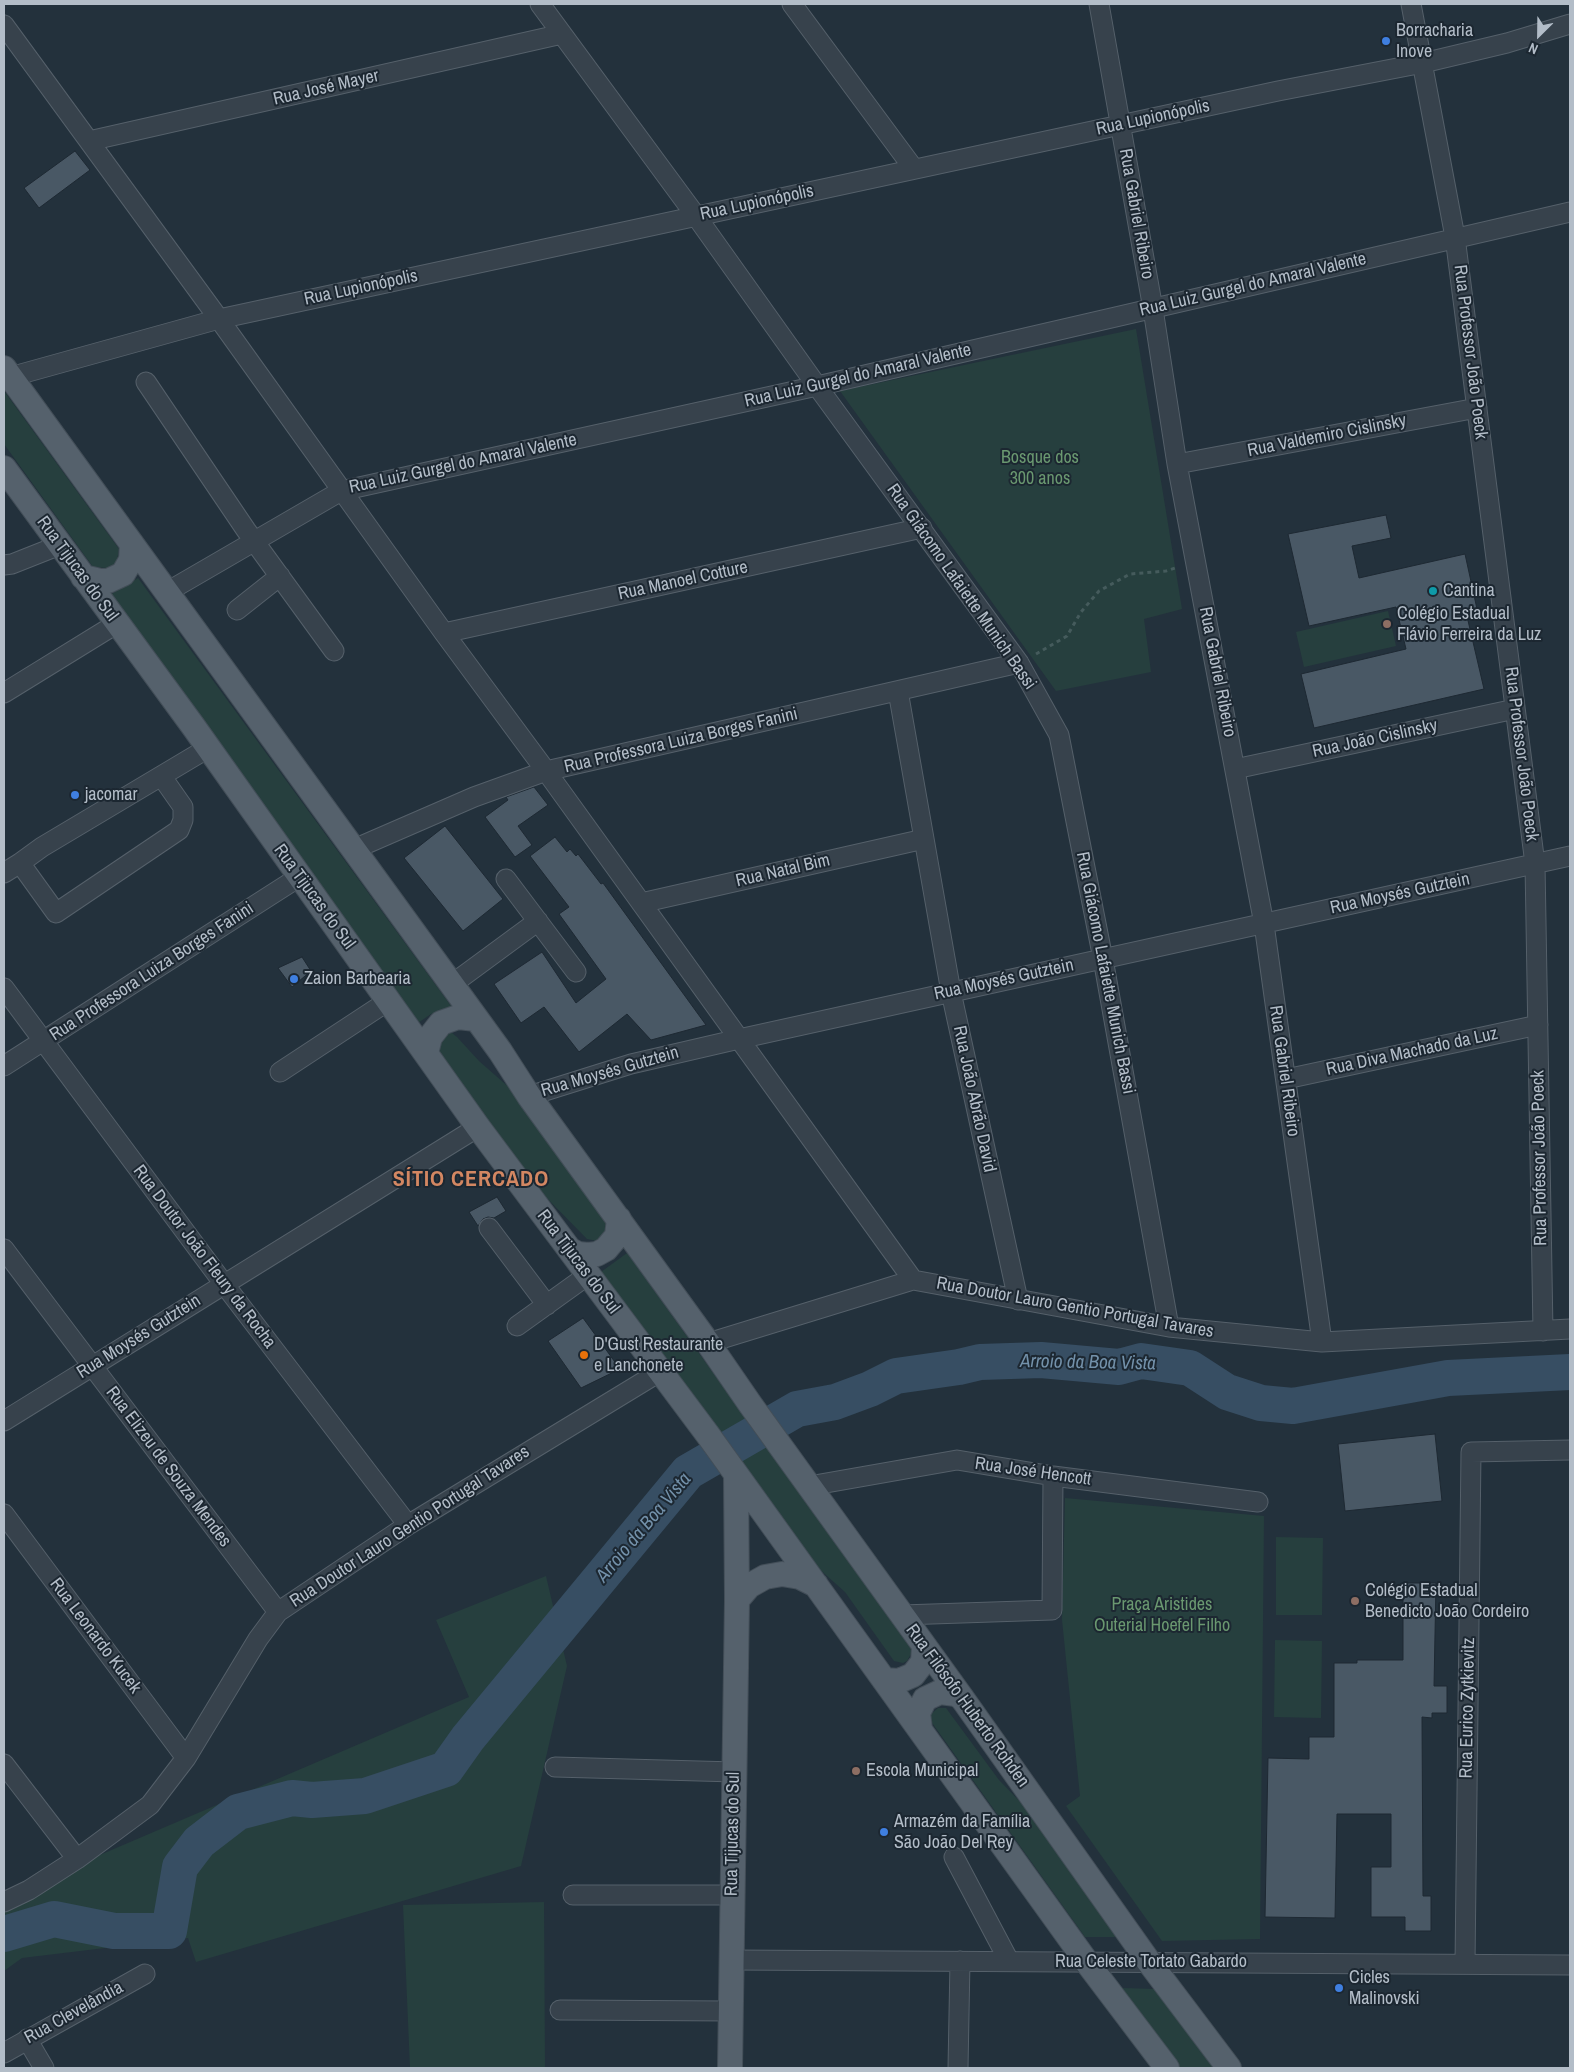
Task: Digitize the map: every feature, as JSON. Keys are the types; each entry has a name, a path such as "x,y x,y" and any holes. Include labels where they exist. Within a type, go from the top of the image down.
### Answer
{"main road":[{"path":"7,373 476,1019 529,1096 708,1343"},
{"name":"Rua Tijucas do Sul","path":"4,468 208,748 478,1127 735,1472 737,1600 730,2068"},
{"path":"83,577 100,582 116,578 128,568 131,560 132,544"},
{"path":"426,1054 430,1037 441,1024 458,1017 476,1019"},
{"path":"569,1249 578,1254 588,1255 597,1254 606,1249 617,1236 619,1219"},
{"name":"Rua Filósofo Huberto Rohden","path":"708,1343 1149,1962 1229,2068"},
{"path":"735,1472 1086,1961 1150,2058 1167,2068"},
{"path":"737,1600 749,1586 765,1577 782,1574 800,1576 816,1586"},
{"path":"884,1680 899,1681 913,1675 923,1662 924,1647"},
{"path":"920,1729 918,1713 926,1699 940,1692 956,1694 962,1698"}],"street":[{"name":"Rua Giácomo Lafaiette Munich Bassi","path":"540,4 696,216 1019,664 1059,735 1103,959 1169,1327"},
{"path":"792,4 914,169"},
{"name":"Rua Gabriel Ribeiro","path":"1099,4 1153,309 1177,464 1264,924 1322,1342"},
{"name":"Rua Professor João Poeck","path":"1411,4 1455,238 1535,864 1543,1331"},
{"name":"Rua Lupionópolis","path":"7,373 219,319 1278,91 1423,63 1507,43 1570,24"},
{"path":"4,25 219,319 913,1280"},
{"name":"Rua José Mayer","path":"89,142 562,34"},
{"name":"Rua Lupionópolis","path":"1507,43 1570,36"},
{"name":"Rua Luiz Gurgel do Amaral Valente","path":"167,592 342,491 817,386 1570,212"},
{"path":"146,382 254,541 334,651"},
{"name":"Rua Valdemiro Cislinsky","path":"1177,464 1477,408"},
{"name":"Rua Manoel Cotture","path":"444,633 922,528"},
{"path":"4,565 12,564 60,545"},
{"path":"237,610 280,576"},
{"path":"4,693 116,624"},
{"name":"Rua Professora Luiza Borges Fanini","path":"352,850 474,797 546,771 1019,664"},
{"name":"Rua João Abrão David","path":"898,691 951,992 1018,1300"},
{"name":"Rua João Cislinsky","path":"1235,768 1515,709"},
{"path":"4,873 42,847 208,748"},
{"path":"20,863 56,913 179,830 183,820 183,807 162,777"},
{"name":"Rua Natal Bim","path":"641,903 924,839"},
{"name":"Rua Moysés Gutztein","path":"529,1096 631,1064 739,1039 1570,856"},
{"name":"Rua Professora Luiza Borges Fanini","path":"4,1066 299,877"},
{"path":"506,879 576,972"},
{"path":"451,985 538,921"},
{"name":"Rua Doutor João Fleury da Rocha","path":"4,988 224,1284 408,1525"},
{"path":"280,1072 388,1001"},
{"name":"Rua Diva Machado da Luz","path":"1286,1079 1538,1025"},
{"name":"Rua Moysés Gutztein","path":"4,1421 478,1127"},
{"path":"489,1228 547,1305"},
{"name":"Rua Elizeu de Souza Mendes","path":"4,1250 278,1612"},
{"path":"517,1326 588,1275"},
{"name":"Rua Doutor Lauro Gentio Portugal Tavares","path":"708,1343 913,1280 1169,1327 1322,1342 1570,1329"},
{"name":"Rua Doutor Lauro Gentio Portugal Tavares","path":"4,1902 29,1890 77,1860 150,1805 186,1758 258,1639 278,1612 408,1525 661,1371"},
{"name":"Rua Eurico Zytkievitz","path":"1465,1964 1470,1452 1570,1450"},
{"name":"Rua José Hencott","path":"809,1486 957,1460 1053,1476 1258,1502"},
{"path":"902,1615 1052,1610 1053,1476"},
{"name":"Rua Leonardo Kucek","path":"4,1514 186,1758"},
{"path":"4,1764 77,1860"},
{"path":"555,1767 735,1772"},
{"path":"954,1857 1009,1961"},
{"path":"573,1895 732,1895"},
{"name":"Rua Celeste Tortato Gabardo","path":"731,1960 1570,1965"},
{"path":"958,2068 960,1961"},
{"name":"Rua Clevelândia","path":"4,2053 145,1974"},
{"path":"560,2010 730,2011"},
{"path":"27,2039 44,2068"}],"path":[{"path":"1019,664 1067,636 1081,612 1098,591 1130,574 1166,571 1195,560"}],"green space":[{"name":"Bosque dos 300 anos","path":"1136,329 1182,609 1144,619 1151,672 1056,691 840,391"},
{"path":"4,391 119,549 117,561 113,565 107,568 93,567 4,444"},
{"path":"138,578 454,1010 431,1014 418,1023 110,595"},
{"path":"1388,611 1396,646 1304,667 1296,632"},
{"path":"446,1032 452,1033 457,1037 479,1061 512,1090 609,1224 610,1230 597,1241 587,1239 534,1185 435,1052"},
{"path":"627,1253 911,1648 912,1652 907,1661 903,1663 894,1661 845,1592 817,1567 601,1272"},
{"name":"Praça Aristides Outerial Hoefel Filho","path":"1065,1498 1264,1516 1260,1939 1162,1941 1066,1806 1080,1796 1062,1620"},
{"path":"1276,1537 1323,1538 1322,1615 1276,1615"},
{"path":"546,1576 567,1666 521,1866 196,1962 188,1938 22,1958 4,1971 4,1896 469,1697 436,1620"},
{"path":"1275,1640 1322,1641 1321,1718 1274,1717"},
{"path":"938,1708 946,1708 999,1780 1030,1812 1118,1937 1085,1937 930,1720 931,1714"},
{"path":"544,1902 545,2068 410,2068 403,1905"},
{"path":"1122,1988 1155,1989 1214,2068 1180,2068"}],"building":[{"path":"75,151 90,170 39,208 24,188"},
{"name":"Colégio Estadual Flávio Ferreira da Luz","path":"1386,515 1391,538 1352,546 1359,578 1465,554 1477,609 1466,612 1484,689 1314,728 1301,674 1406,649 1396,607 1309,626 1288,534"},
{"path":"534,787 548,805 518,826 532,845 515,857 485,817 508,800 506,797"},
{"path":"445,826 503,899 463,931 404,858"},
{"path":"555,837 567,852 570,849 576,856 578,854 601,884 603,883 706,1025 651,1040 627,1014 579,1052 544,1007 521,1023 494,984 542,952 576,1003 606,979 559,914 569,907 530,856"},
{"name":"Zaion Barbearia","path":"302,957 311,971 292,987 278,968"},
{"path":"497,1197 506,1211 494,1218 488,1217 483,1219 478,1226 469,1212"},
{"name":"D'Gust Restaurante e Lanchonete","path":"583,1318 620,1369 581,1388 548,1341"},
{"path":"1435,1434 1442,1501 1345,1511 1338,1444"},
{"path":"1403,1583 1436,1583 1434,1686 1447,1686 1447,1713 1432,1713 1432,1718 1422,1717 1423,1896 1431,1896 1431,1931 1405,1931 1405,1917 1371,1917 1371,1867 1391,1867 1391,1814 1337,1814 1335,1918 1265,1917 1268,1758 1309,1759 1309,1737 1334,1737 1334,1663 1357,1663 1357,1660 1403,1660"}],"waterway":[{"name":"Arroio da Boa Vista","path":"4,1934 54,1919 114,1931 169,1931 180,1867 199,1842 238,1812 292,1798 312,1800 365,1796 446,1769 468,1738 688,1472 797,1409 835,1402 870,1389 896,1376 980,1362 1041,1360 1119,1367 1141,1361 1190,1368 1227,1392 1261,1403 1293,1406 1448,1378 1570,1372"}],"place":[{"name":"Borracharia Inove","path":"1386,41"},
{"name":"Cantina","path":"1433,591"},
{"name":"Colégio Estadual Flávio Ferreira da Luz","path":"1387,624"},
{"name":"jacomar","path":"75,795"},
{"name":"Zaion Barbearia","path":"294,979"},
{"name":"D'Gust Restaurante e Lanchonete","path":"584,1355"},
{"name":"Colégio Estadual Benedicto João Cordeiro","path":"1355,1601"},
{"name":"Escola Municipal","path":"856,1771"},
{"name":"Armazém da Família São João Del Rey","path":"884,1832"},
{"name":"Cicles Malinovski","path":"1339,1988"}],"district":[{"name":"SÍTIO CERCADO","path":"471,1180"}]}
